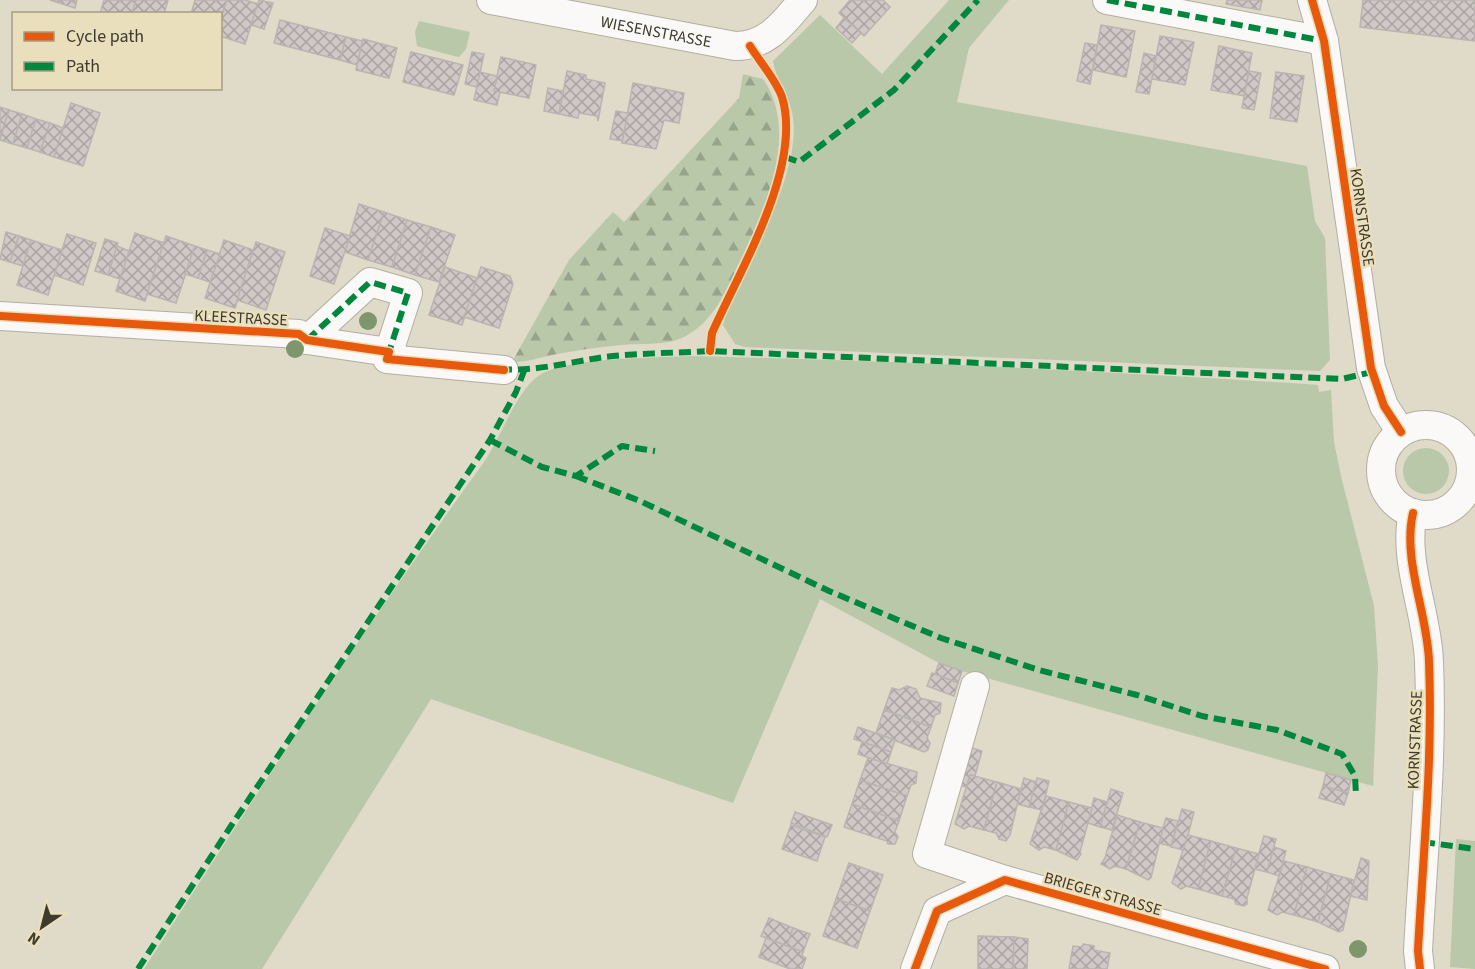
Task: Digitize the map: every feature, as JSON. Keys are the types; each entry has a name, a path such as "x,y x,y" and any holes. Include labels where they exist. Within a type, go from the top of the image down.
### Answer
{"street":[{"name":"WIESENSTRASSE","path":"491,0 572,8 735,46 750,46 771,37 804,0"},
{"path":"1107,0 1324,41"},
{"name":"KORNSTRASSE","path":"1312,0 1324,41 1371,368 1384,406 1401,432"},
{"name":"KLEESTRASSE","path":"307,340 370,282 408,293 387,359 504,370"},
{"name":"KLEESTRASSE","path":"0,316 298,334 307,340 389,352"},
{"path":"1414,426 1441,428 1472,455 1462,496 1441,512 1427,515 1413,513 1400,507 1389,496 1383,483 1381,469 1383,454 1390,442 1401,432 1414,426"},
{"name":"KORNSTRASSE","path":"1413,513 1410,525 1420,614 1429,660 1428,768 1418,951 1420,969"},
{"name":"BRIEGER STRASSE","path":"975,686 927,854 1005,880 1325,969"},
{"path":"915,969 937,911 1005,880"}],"green space":[{"path":"949,0 1009,0 969,48 957,102 1307,166 1315,221 1325,238 1330,360 1320,371 745,347 735,344 723,325 727,311 772,216 782,189 793,139 791,109 773,61 820,15 882,74"},
{"path":"419,21 470,32 466,49 459,57 417,46 415,32"},
{"path":"743,74 763,79 774,100 779,123 779,146 775,171 759,219 730,283 712,314 695,330 669,342 597,348 512,362 569,260 613,212 624,222 739,98"},
{"path":"692,356 1084,371 1318,385 1319,392 1331,390 1334,442 1374,606 1378,666 1373,786 962,671 939,663 820,599 733,803 431,699 262,969 144,969 310,713 484,462 516,403 531,382 553,369 570,365 613,360"},
{"path":"1426,448 1442,455 1449,471 1442,487 1426,494 1410,487 1403,471 1410,455"},
{"path":"1456,839 1475,841 1475,969 1450,967"}],"building":[{"path":"50,0 77,0 75,8"},
{"path":"104,0 136,0 133,12 101,12"},
{"path":"136,0 168,0 165,12 133,12"},
{"path":"195,0 227,0 222,15 222,12 192,12"},
{"path":"227,0 245,0 258,4 245,44 222,37 222,15"},
{"path":"259,0 273,3 264,29 251,25"},
{"path":"850,0 883,0 890,7 864,36 839,13"},
{"path":"1227,0 1262,0 1260,10 1226,4"},
{"path":"1363,0 1475,0 1475,41 1360,27"},
{"path":"844,18 861,33 852,43 836,28"},
{"path":"280,20 346,37 340,60 274,43"},
{"path":"1101,25 1135,31 1126,77 1093,70"},
{"path":"1160,36 1194,42 1185,85 1152,79"},
{"path":"346,37 363,41 357,65 340,60"},
{"path":"363,39 397,48 389,78 356,70"},
{"path":"1085,43 1097,45 1090,84 1077,81"},
{"path":"1219,46 1252,53 1244,96 1211,90"},
{"path":"411,52 463,65 454,95 403,82"},
{"path":"472,52 484,54 477,87 465,84"},
{"path":"1144,53 1156,56 1149,94 1136,92"},
{"path":"501,57 536,65 529,98 494,91"},
{"path":"567,71 586,75 586,79 605,83 598,121 597,116 579,113 578,118 559,114"},
{"path":"1249,71 1261,73 1254,110 1242,108"},
{"path":"480,72 497,76 494,91 500,92 497,105 474,100"},
{"path":"1276,72 1304,76 1297,122 1270,118"},
{"path":"633,83 684,93 679,123 664,120 656,149 622,143"},
{"path":"548,88 563,91 559,114 544,111"},
{"path":"71,103 100,113 83,166 54,157"},
{"path":"0,107 9,110 0,138"},
{"path":"9,110 22,114 13,144 0,140"},
{"path":"616,111 628,113 622,141 610,139"},
{"path":"22,114 36,119 27,148 13,144"},
{"path":"36,119 50,123 40,152 27,148"},
{"path":"50,123 63,128 54,157 40,152"},
{"path":"359,204 384,212 368,260 345,252"},
{"path":"384,212 407,220 392,267 368,260"},
{"path":"407,220 431,227 415,275 392,267"},
{"path":"431,227 455,235 439,282 415,275"},
{"path":"325,228 350,236 334,284 310,276"},
{"path":"6,232 19,236 10,262 0,259"},
{"path":"135,233 164,243 145,301 116,291"},
{"path":"67,234 96,243 83,285 54,275"},
{"path":"19,236 31,240 23,266 10,262"},
{"path":"166,236 195,246 176,303 147,294"},
{"path":"105,239 118,243 108,275 95,271"},
{"path":"31,240 62,250 48,295 17,285"},
{"path":"224,240 253,250 235,308 205,298"},
{"path":"256,242 285,252 266,310 237,300"},
{"path":"117,246 129,251 120,279 108,275"},
{"path":"195,246 207,250 198,278 185,274"},
{"path":"207,250 220,254 210,282 198,278"},
{"path":"445,267 477,278 462,325 429,315"},
{"path":"481,267 510,276 513,284 499,328 464,317"},
{"path":"939,663 962,671 958,683 935,674"},
{"path":"932,673 958,683 954,696 927,686"},
{"path":"907,686 916,689 920,698 941,703 940,713 935,715 931,727 884,710 892,688 899,690"},
{"path":"884,710 931,727 927,738 930,743 928,750 924,752 876,733"},
{"path":"858,727 895,740 891,752 854,739"},
{"path":"862,742 891,752 887,764 858,754"},
{"path":"969,747 982,751 975,776 970,775 967,787 958,785"},
{"path":"868,758 917,772 916,783 911,785 907,796 860,780"},
{"path":"1326,773 1351,780 1348,793 1323,786"},
{"path":"970,775 997,782 984,830 969,826 964,829 955,824"},
{"path":"1024,778 1036,782 1029,807 1017,804"},
{"path":"1037,778 1049,781 1042,810 1029,807"},
{"path":"860,780 907,796 899,821 852,804"},
{"path":"997,782 1021,789 1010,835 1006,841 999,839 996,833 984,830"},
{"path":"1323,786 1348,793 1344,805 1319,798"},
{"path":"1111,789 1123,793 1112,830 1100,827"},
{"path":"1046,796 1069,802 1056,850 1044,847 1039,850 1030,844"},
{"path":"1094,798 1107,802 1100,827 1088,823"},
{"path":"1069,802 1092,808 1081,854 1077,860 1056,850"},
{"path":"852,804 899,821 895,832 898,837 895,844 888,844 887,841 844,827"},
{"path":"1182,809 1194,812 1184,850 1171,847"},
{"path":"795,812 832,825 827,837 791,823"},
{"path":"1117,815 1140,822 1126,869 1115,866 1110,869 1101,864 1105,858"},
{"path":"1166,818 1178,821 1171,846 1158,843"},
{"path":"1140,822 1163,828 1151,878 1148,880 1126,869"},
{"path":"791,825 825,837 817,861 782,849"},
{"path":"1188,835 1211,841 1198,889 1186,886 1181,889 1172,883"},
{"path":"1264,836 1276,839 1267,872 1254,869"},
{"path":"1211,841 1236,848 1222,896 1198,889"},
{"path":"1274,847 1286,851 1279,876 1267,872"},
{"path":"1236,848 1259,854 1247,904 1244,906 1236,904 1234,899 1222,896"},
{"path":"1361,858 1369,861 1367,900 1350,896"},
{"path":"1284,861 1307,867 1294,915 1282,912 1277,915 1268,910"},
{"path":"849,863 883,875 870,911 836,899"},
{"path":"1307,867 1331,874 1318,922 1294,915"},
{"path":"1331,874 1354,880 1343,930 1339,932 1318,922"},
{"path":"836,899 870,911 857,948 823,936"},
{"path":"769,918 793,928 787,946 761,936"},
{"path":"793,928 810,934 803,952 787,946"},
{"path":"978,936 1014,937 1013,969 978,969"},
{"path":"1014,937 1028,939 1027,969 1013,969"},
{"path":"766,938 803,952 802,956 806,958 802,969 790,969 759,957"},
{"path":"1083,944 1094,946 1094,950 1110,953 1107,969 1069,969 1073,946 1082,947"}],"marked path":[{"path":"785,157 799,162 894,90 978,0"},
{"path":"1107,0 1324,41"},
{"path":"307,340 370,282 408,293 389,352"},
{"path":"500,369 539,368 604,357 710,351 1342,379 1372,372"},
{"path":"138,969 490,440 516,392 524,371"},
{"path":"490,440 542,467 576,476 622,446 655,451"},
{"path":"576,476 640,501 829,591 941,638 1039,670 1137,695 1202,716 1277,730 1342,754 1355,776 1356,795"},
{"path":"1423,842 1475,849"}],"cycle path":[{"path":"1312,0 1324,41 1371,368 1384,406 1401,432"},
{"path":"710,351 712,333 765,217 784,154 786,124 782,97 750,46"},
{"path":"0,316 299,334 307,340 389,352 387,359 504,370"},
{"path":"1413,513 1410,531 1411,550 1428,644 1430,698 1429,770 1418,951 1420,969"},
{"path":"915,969 937,911 1005,880 1325,969"}]}
